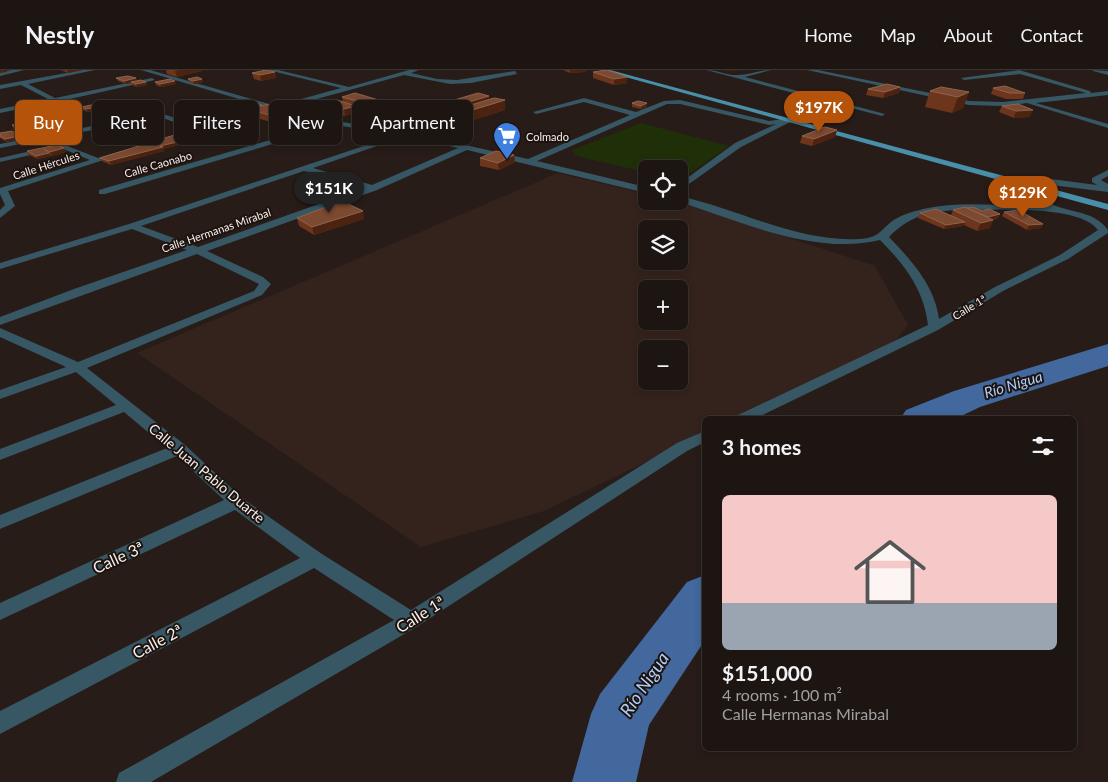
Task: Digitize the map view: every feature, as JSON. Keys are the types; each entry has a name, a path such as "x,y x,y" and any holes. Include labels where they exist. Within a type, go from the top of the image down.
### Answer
{"main road":[{"path":"603,70 1108,207"}],"street":[{"path":"0,74 22,70"},
{"path":"0,87 92,70"},
{"path":"144,70 269,106"},
{"path":"155,74 174,70"},
{"path":"270,70 350,88"},
{"path":"392,70 444,82 457,82 515,73"},
{"path":"305,100 416,70"},
{"path":"709,70 882,114"},
{"path":"738,78 768,70"},
{"path":"810,70 968,103 1003,104 1108,93"},
{"path":"1095,70 1108,73"},
{"path":"964,78 1016,71 1096,94"},
{"path":"58,100 165,77"},
{"path":"22,83 51,100"},
{"path":"536,112 584,100 638,115"},
{"path":"528,162 666,102 680,102 769,123 790,120"},
{"path":"1027,102 1108,126"},
{"path":"0,111 15,108"},
{"path":"0,146 154,116 164,116 174,119"},
{"path":"688,181 738,145 790,120"},
{"name":"Calle Caonabo","path":"102,192 269,143"},
{"path":"0,266 132,226 373,145"},
{"path":"457,145 638,188"},
{"path":"0,160 62,146 97,160"},
{"name":"Calle Hermanas Mirabal","path":"0,321 374,188 466,147"},
{"name":"Calle Hércules","path":"2,190 125,152"},
{"path":"302,168 374,188"},
{"path":"1108,173 1095,180 1108,188"},
{"path":"1020,182 1051,182 1108,188"},
{"name":"Calle 1ª","path":"747,416 934,327 999,288 1064,257 1104,231 1101,225 1090,219 1051,207 1031,194 1020,182"},
{"path":"0,214 10,206 2,190"},
{"path":"688,202 796,234 819,240 842,242 882,237 894,225 917,213 927,211 946,208 1031,209 1051,207"},
{"path":"0,395 78,367 258,293 265,284 259,279 196,250 132,226"},
{"path":"882,237 905,259 922,284 933,310 934,327"},
{"name":"Calle Juan Pablo Duarte","path":"0,332 78,367 179,450 236,502 315,558 411,620"},
{"path":"0,345 18,341"},
{"path":"0,455 126,406"},
{"name":"Calle 1ª","path":"128,782 411,620 682,447 702,437"},
{"path":"0,522 179,450"},
{"name":"Calle 3ª","path":"0,612 236,502"},
{"name":"Calle 2ª","path":"0,723 315,558"}],"shaded area":[{"path":"558,173 638,192 638,210 688,210 688,205 875,266 908,325 893,344 743,416 702,416 702,435 544,511 421,547 137,353"}],"green space":[{"path":"641,123 729,146 688,174 688,160 638,160 638,170 576,156 572,150"}],"building":[{"path":"266,70 275,72 260,75 252,73"},
{"path":"607,70 627,77 614,79 593,72"},
{"path":"128,76 136,78 124,81 116,78"},
{"path":"197,77 202,79 193,81 188,79"},
{"path":"170,79 175,81 160,84 155,82"},
{"path":"141,80 146,82 136,84 131,82"},
{"path":"887,84 900,87 885,92 868,89"},
{"path":"1005,86 1025,93 1009,93 993,88"},
{"path":"941,87 969,92 958,97 930,91"},
{"path":"355,93 379,100 353,100 342,97"},
{"path":"478,93 489,96 473,101 454,100"},
{"path":"494,98 505,100 473,110 473,104"},
{"path":"638,101 647,103 641,106 632,103"},
{"path":"342,102 352,105 352,107 342,108"},
{"path":"269,104 269,115 259,112 259,106"},
{"path":"1018,104 1033,110 1016,111 1002,106"},
{"path":"92,105 92,108 86,109 82,107"},
{"path":"825,127 837,130 814,139 802,136"},
{"path":"12,131 15,133 15,137 5,139 0,136 0,133"},
{"path":"174,135 174,143 109,161 100,158 142,145 164,145 164,138"},
{"path":"57,145 64,148 50,152 44,149 49,153 36,156 27,151"},
{"path":"496,151 514,155 498,163 480,158"},
{"path":"342,201 363,211 312,227 297,218"},
{"path":"965,207 993,220 981,223 953,210"},
{"path":"973,207 982,211 989,209 1000,214 988,217 967,208"},
{"path":"936,209 965,222 946,225 920,213"},
{"path":"1018,210 1043,224 1029,225 1004,212"}],"waterway":[{"name":"Río Nigua","path":"927,416 967,399 1108,355"},
{"name":"Río Nigua","path":"604,782 621,714 702,601"}],"place":[{"name":"Colmado","path":"507,160"}]}
